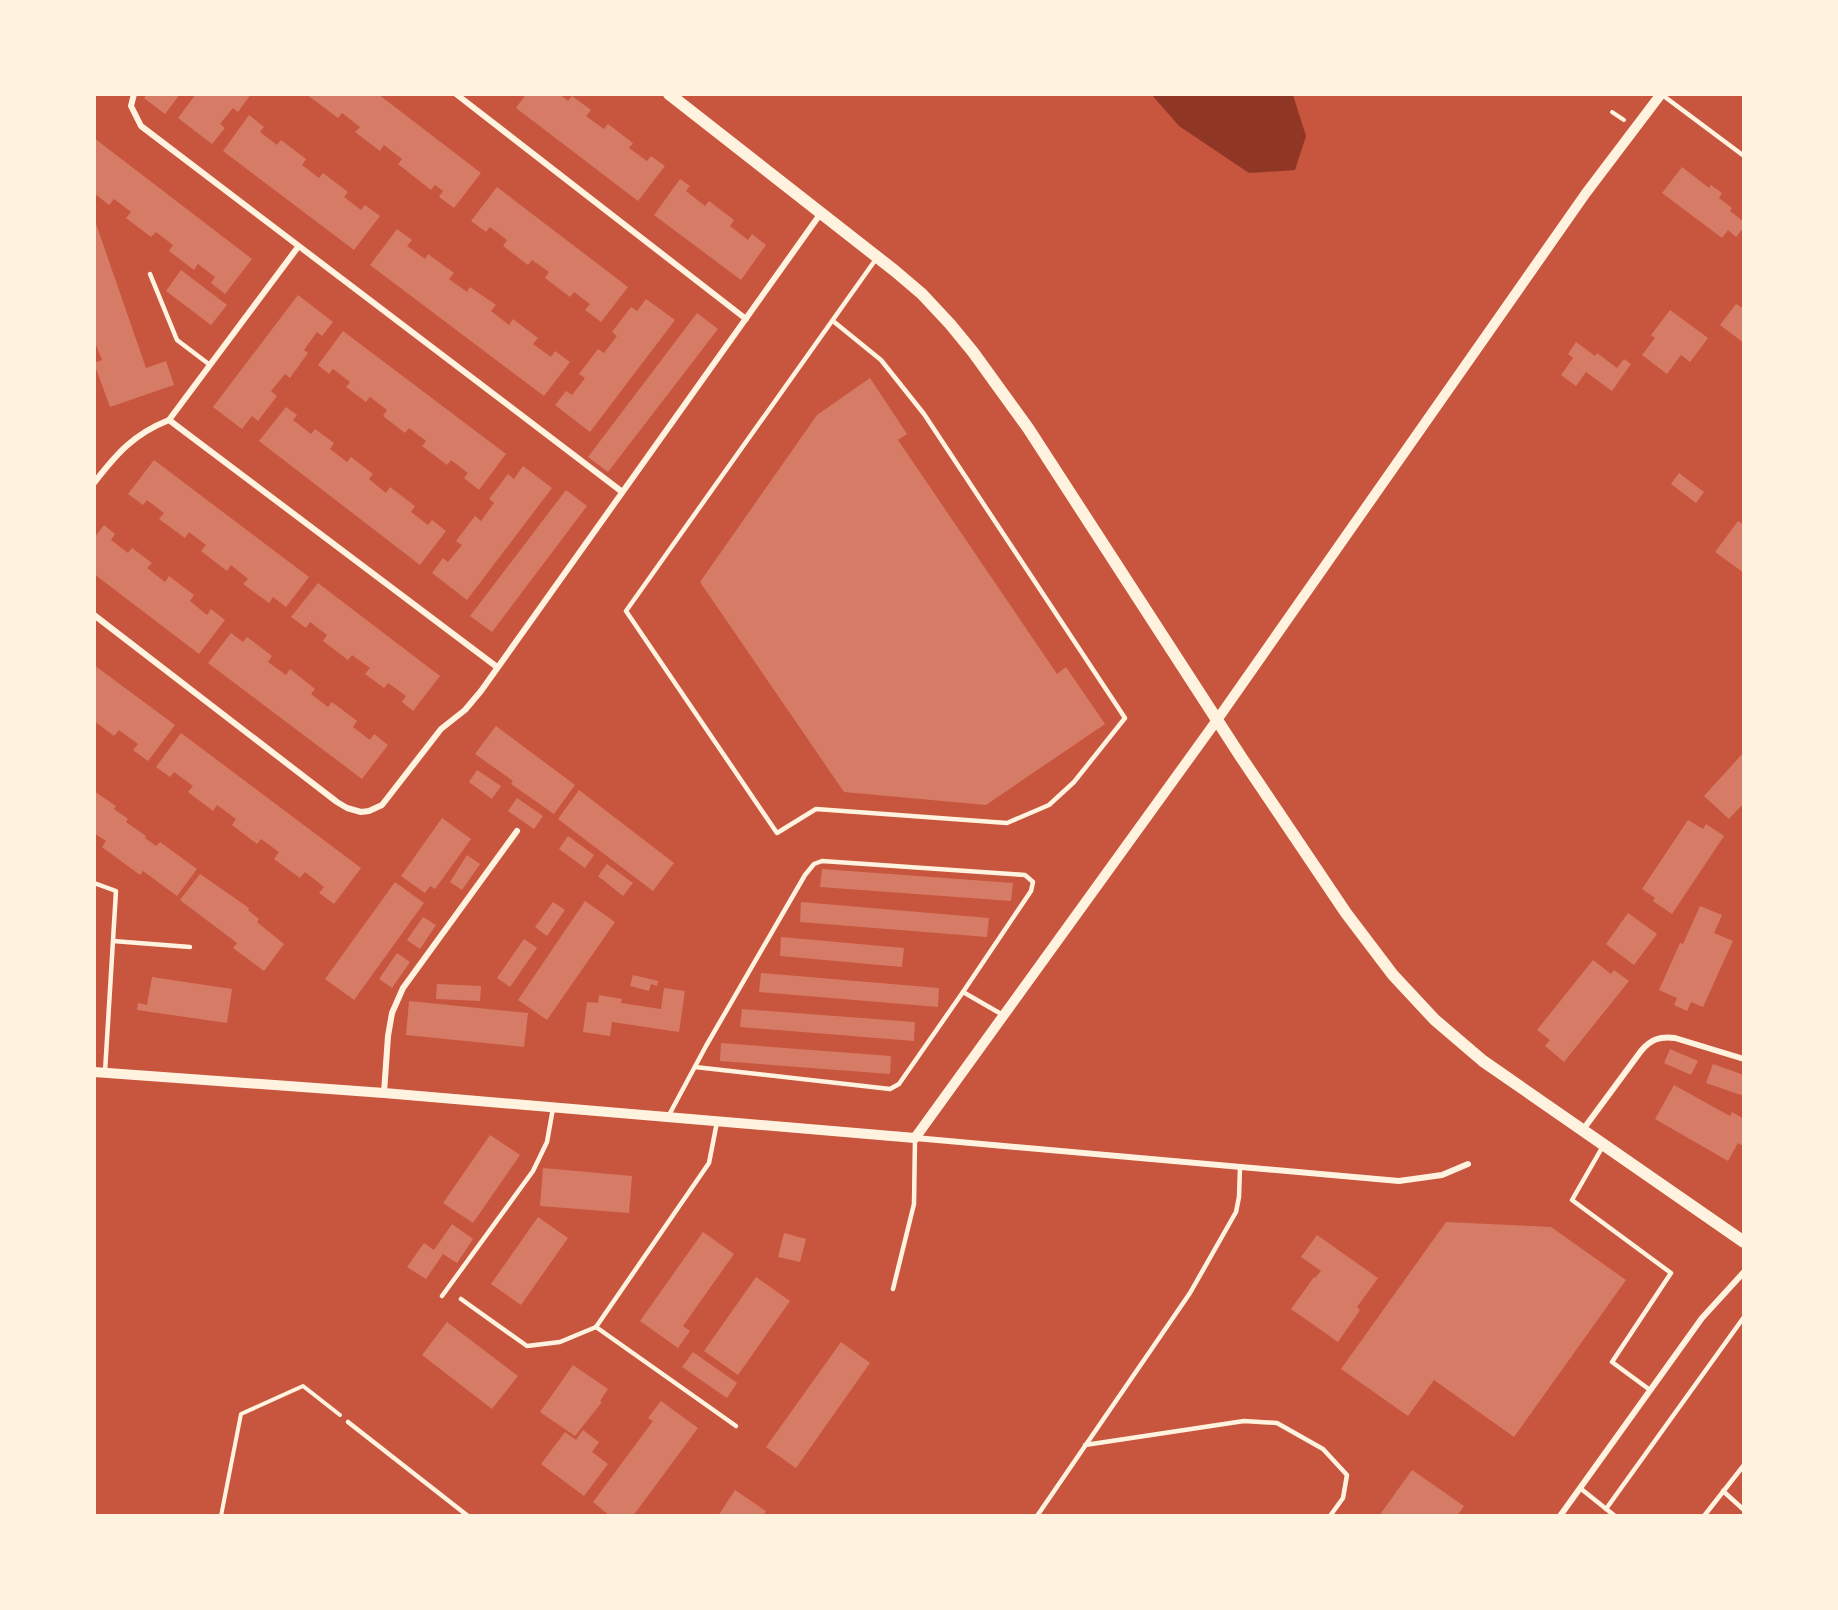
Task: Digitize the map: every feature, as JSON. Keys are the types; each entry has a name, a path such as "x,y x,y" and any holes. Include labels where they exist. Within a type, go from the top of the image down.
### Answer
{"main road":[{"path":"669,94 878,257 922,294 961,338 1028,428 1217,720 1346,913 1407,991 1435,1020 1483,1061 1743,1242"}],"street":[{"path":"134,94 130,106 141,126 621,491"},
{"path":"456,94 746,319"},
{"path":"915,1138 1217,720 1586,193 1661,94"},
{"path":"94,615 337,802 354,811 369,811 381,805 390,797 441,729 465,710 497,667 821,212"},
{"path":"94,483 109,463 138,435 169,420 298,247"},
{"path":"169,420 497,667"},
{"path":"384,1093 392,1013 403,988 517,831"},
{"path":"1582,1132 1652,1040 1666,1037 1743,1059"},
{"path":"100,1072 384,1093 1399,1181 1442,1175 1468,1164"},
{"path":"1560,1515 1702,1318 1743,1272"}],"lane":[{"path":"1661,94 1743,156"},
{"path":"833,321 881,360 924,414 1125,718 1074,782 1049,805 1007,823 816,809 777,833 626,611 878,257"},
{"path":"150,274 177,340 210,365"},
{"path":"668,1118 695,1067 814,864 822,861 1025,875 1034,882 1031,891 904,1078 890,1089 695,1067"},
{"path":"94,883 116,891 100,1072"},
{"path":"113,941 190,947"},
{"path":"963,992 1003,1016"},
{"path":"442,1296 533,1171 547,1142 553,1108"},
{"path":"461,1299 527,1346 560,1342 596,1327 709,1163 717,1122"},
{"path":"893,1289 914,1204 915,1138"},
{"path":"1603,1146 1572,1200 1671,1273 1612,1362 1650,1390"},
{"path":"1037,1515 1190,1293 1236,1212 1240,1167"},
{"path":"1606,1509 1743,1317"},
{"path":"596,1327 736,1426"},
{"path":"1085,1445 1244,1421 1277,1423 1323,1449 1347,1475 1342,1498 1330,1515"},
{"path":"348,1422 468,1515"},
{"path":"1704,1515 1743,1465"},
{"path":"1580,1488 1615,1515"},
{"path":"1723,1491 1743,1510"}],"path":[{"path":"221,1515 241,1414 303,1386 348,1422"}],"shaded area":[{"path":"1152,95 1293,95 1306,136 1295,170 1249,173 1179,126"}],"building":[{"path":"147,94 180,94 165,114 144,98"},
{"path":"196,94 251,94 238,112 233,108 220,124 225,128 212,144 178,118"},
{"path":"306,94 378,94 481,173 454,208 439,197 443,191 435,185 431,190 398,164 402,159 384,145 380,151 355,132 360,127 342,113 338,118"},
{"path":"526,94 559,94 568,101 572,96 591,110 586,116 604,129 608,124 633,143 629,148 647,161 651,156 665,166 638,201 516,108"},
{"path":"249,115 264,127 260,132 277,145 281,140 306,159 302,165 319,178 323,173 348,192 344,197 361,210 365,205 380,216 354,250 223,151"},
{"path":"94,138 252,259 225,294 211,283 215,277 198,264 194,270 169,251 173,245 156,232 151,237 126,218 131,212 114,199 109,205 94,193"},
{"path":"1682,167 1709,188 1711,185 1722,193 1719,198 1744,222 1744,227 1736,237 1728,230 1722,238 1662,193"},
{"path":"680,179 690,186 686,191 705,206 709,201 734,220 730,226 748,240 752,234 766,245 741,280 654,215"},
{"path":"497,187 628,287 601,322 585,310 590,304 574,292 570,297 545,278 549,272 532,260 528,265 503,246 507,240 490,227 486,232 471,221"},
{"path":"94,218 146,368 166,361 174,385 110,407 94,363 102,360 94,340"},
{"path":"397,229 412,240 407,246 425,259 428,254 454,273 449,279 467,292 470,287 496,305 491,311 509,325 513,319 538,338 533,344 551,357 555,351 570,362 544,396 370,265"},
{"path":"181,270 227,305 211,325 166,291"},
{"path":"298,295 333,322 322,336 317,332 304,350 308,353 290,378 285,374 271,391 277,396 258,421 252,416 242,429 213,407"},
{"path":"646,299 675,320 590,432 555,405 566,391 572,395 585,378 579,374 598,349 604,353 617,336 612,332 631,307 637,311"},
{"path":"1736,304 1744,309 1744,343 1720,325"},
{"path":"1670,310 1708,338 1690,362 1681,355 1667,374 1642,355 1655,338 1651,335"},
{"path":"697,313 718,329 608,472 588,457"},
{"path":"343,331 506,454 479,490 464,478 468,473 451,460 447,465 422,446 426,441 409,428 405,433 383,416 387,410 370,397 366,402 346,387 350,382 333,369 329,374 318,365"},
{"path":"1576,342 1595,356 1597,353 1617,368 1624,359 1631,364 1612,391 1586,372 1576,386 1561,375 1573,358 1568,354"},
{"path":"870,378 907,434 898,440 1057,674 1066,667 1105,724 986,805 844,792 700,582 817,415"},
{"path":"286,407 297,415 293,420 311,434 315,429 334,443 330,449 347,462 351,457 373,474 369,479 386,493 390,487 415,506 411,512 428,525 432,520 446,531 420,565 259,441"},
{"path":"154,460 309,577 286,607 273,597 269,603 243,584 248,579 231,565 227,571 201,551 206,545 189,532 185,538 159,519 164,513 147,500 143,505 128,494"},
{"path":"523,466 552,488 467,600 432,573 443,558 448,562 462,545 456,541 475,516 481,521 494,503 489,499 508,474 514,479"},
{"path":"1679,473 1704,492 1696,503 1671,484"},
{"path":"566,490 587,506 492,632 470,616"},
{"path":"1738,521 1744,525 1744,573 1715,552"},
{"path":"104,525 115,534 111,540 128,553 132,548 152,563 147,568 165,582 169,576 194,595 190,601 207,615 211,609 225,620 199,654 94,574 94,538"},
{"path":"318,583 440,676 413,711 402,702 406,696 388,683 384,688 365,674 370,668 352,655 348,660 323,641 327,635 310,622 306,628 291,617"},
{"path":"231,633 243,642 247,637 272,656 268,662 286,675 290,669 315,689 311,694 328,707 332,702 357,721 353,727 370,740 374,734 388,745 362,779 208,663"},
{"path":"94,665 175,725 148,761 133,750 138,744 119,730 114,736 94,721"},
{"path":"496,726 575,785 554,814 511,784 513,781 475,754"},
{"path":"181,733 361,868 334,904 319,893 324,887 305,872 300,878 274,859 279,852 261,839 257,844 232,825 236,819 217,805 213,811 188,792 193,786 174,772 170,777 156,767"},
{"path":"1744,752 1744,803 1729,819 1704,796"},
{"path":"477,770 501,786 492,799 469,782"},
{"path":"579,790 674,863 653,891 558,819"},
{"path":"94,791 116,806 114,809 128,819 126,822 146,836 145,838 156,846 160,842 197,869 177,896 143,871 140,875 102,847 106,841 94,833"},
{"path":"517,798 543,816 534,829 508,811"},
{"path":"442,818 471,839 435,889 430,886 425,893 401,876"},
{"path":"1688,820 1703,829 1706,824 1724,836 1672,914 1653,901 1655,898 1642,889"},
{"path":"568,836 594,855 585,868 559,849"},
{"path":"467,855 480,864 462,890 450,882"},
{"path":"607,864 633,883 623,896 598,876"},
{"path":"822,869 1013,883 1011,901 820,887"},
{"path":"200,874 249,908 248,910 259,919 257,922 284,944 264,971 233,948 237,943 180,900"},
{"path":"395,882 424,903 354,1000 325,979"},
{"path":"585,901 615,922 547,1020 518,1000"},
{"path":"553,902 565,910 547,936 535,927"},
{"path":"801,902 989,918 987,937 800,922"},
{"path":"1700,906 1722,915 1714,933 1733,941 1703,1007 1691,1002 1687,1011 1674,1005 1677,998 1659,990"},
{"path":"1628,913 1657,934 1634,965 1606,944"},
{"path":"423,917 436,925 420,949 407,940"},
{"path":"781,937 904,948 902,967 780,956"},
{"path":"524,939 537,948 510,987 497,978"},
{"path":"397,953 410,962 392,988 379,979"},
{"path":"1593,960 1611,974 1614,970 1629,981 1564,1062 1545,1046 1550,1040 1537,1030"},
{"path":"761,973 939,988 938,1007 759,992"},
{"path":"633,975 658,981 657,986 651,984 649,991 630,986"},
{"path":"152,977 232,989 227,1023 137,1010 138,1003 147,1005"},
{"path":"437,984 481,986 480,1001 436,999"},
{"path":"664,988 685,991 679,1032 612,1022 610,1036 583,1032 587,1002 598,1003 599,995 622,999 621,1003 661,1009"},
{"path":"409,1001 528,1013 524,1047 406,1035"},
{"path":"742,1009 915,1022 914,1041 740,1027"},
{"path":"721,1043 891,1056 890,1074 720,1061"},
{"path":"1670,1049 1698,1061 1691,1075 1664,1063"},
{"path":"1713,1064 1744,1075 1744,1096 1706,1083"},
{"path":"1674,1085 1730,1116 1732,1112 1744,1119 1744,1145 1738,1143 1728,1161 1655,1119"},
{"path":"490,1135 520,1155 473,1223 443,1203"},
{"path":"543,1168 632,1176 629,1213 540,1206"},
{"path":"538,1217 568,1238 521,1305 491,1284"},
{"path":"1446,1222 1551,1227 1626,1280 1514,1437 1434,1380 1408,1416 1341,1369"},
{"path":"452,1224 473,1239 457,1263 443,1254 426,1279 407,1267 424,1243 434,1250"},
{"path":"703,1232 734,1254 683,1326 690,1331 678,1348 640,1321"},
{"path":"784,1233 806,1239 800,1262 778,1257"},
{"path":"1317,1235 1378,1278 1357,1307 1360,1310 1338,1342 1291,1309 1321,1271 1301,1257"},
{"path":"756,1277 790,1301 738,1375 704,1351"},
{"path":"447,1322 518,1376 492,1409 422,1355"},
{"path":"841,1342 870,1363 796,1468 766,1447"},
{"path":"693,1352 737,1383 727,1398 682,1367"},
{"path":"573,1365 608,1389 600,1401 602,1402 575,1436 540,1412"},
{"path":"661,1401 698,1428 633,1516 610,1516 593,1502 653,1421 648,1418"},
{"path":"583,1430 599,1442 592,1452 608,1464 584,1496 541,1464 565,1432 576,1440"},
{"path":"1412,1470 1464,1506 1457,1516 1379,1516"},
{"path":"735,1490 766,1511 763,1516 718,1516"}]}
